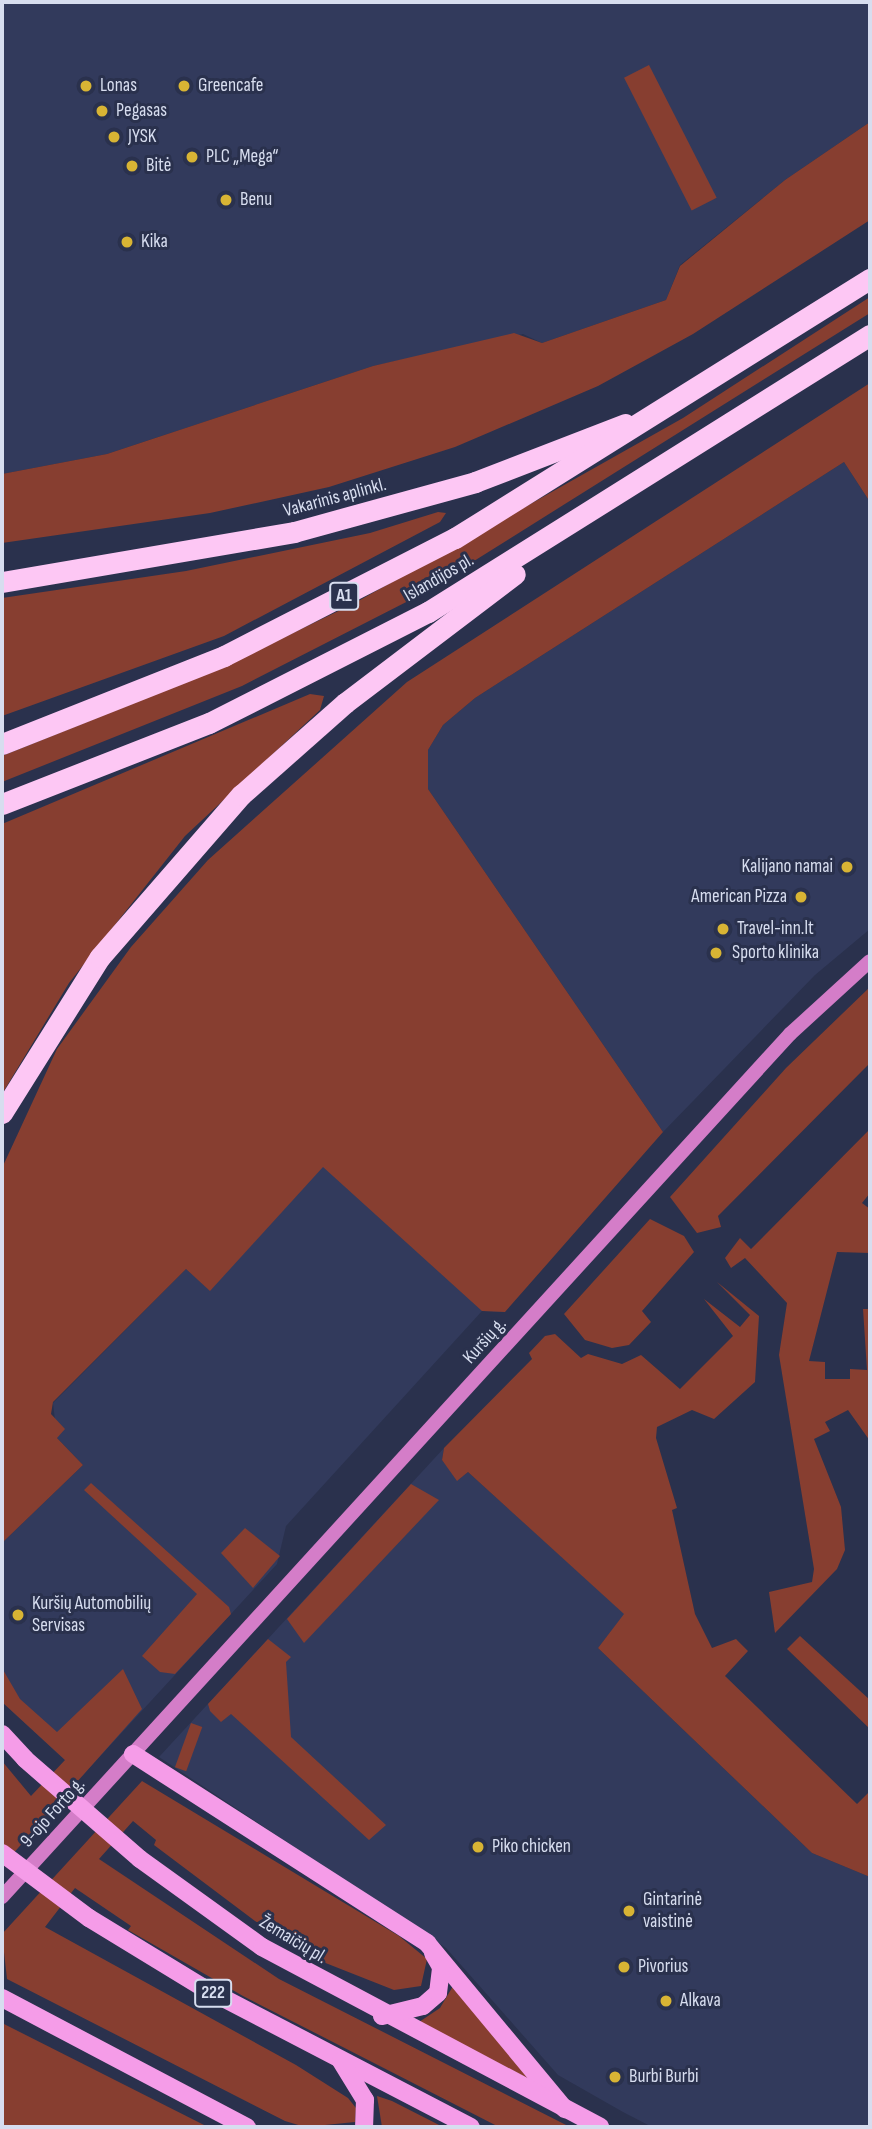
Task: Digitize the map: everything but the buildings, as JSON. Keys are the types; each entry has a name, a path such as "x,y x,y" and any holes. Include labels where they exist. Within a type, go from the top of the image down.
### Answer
{"highway":[{"name":"Islandijos pl.","path":"2,744 135,693 306,615 544,486 870,279"},
{"name":"Islandijos pl.","path":"2,804 289,685 595,513 870,335"},
{"name":"Vakarinis aplinkl.","path":"2,582 57,569 231,545 380,510 475,482 666,408"},
{"path":"2,1114 100,957 241,795 345,703 595,513"},
{"path":"2,572 57,569"}],"main road":[{"name":"Kuršių g.","path":"133,1754 790,1034 870,961"},
{"name":"Žemaičių pl.","path":"2,1734 25,1759 140,1859 261,1947 382,2016 600,2127"},
{"name":"9-ojo Forto g.","path":"2,1898 133,1754"},
{"path":"133,1754 427,1943 565,2109"},
{"name":"222","path":"2,1853 89,1919 341,2061 471,2127"},
{"path":"382,2016 423,2006 438,1993 441,1967 427,1943"},
{"path":"2,1998 247,2127"},
{"path":"341,2061 365,2100 364,2127"}],"shaded area":[{"path":"2,2 870,2 870,122 785,180 680,265 666,300 542,343 523,334 373,366 107,454 2,474"},
{"path":"649,65 717,198 692,210 624,78"},
{"path":"870,122 870,220 693,334 598,386 455,447 329,487 210,513 2,543 2,474 107,454 373,366 514,333 542,343 666,300 680,266 785,180"},
{"path":"870,297 870,313 418,596 242,686 2,782 2,756 216,670 353,604 683,418"},
{"path":"870,383 870,502 844,462 475,698 443,725 428,750 428,789 663,1132 505,1312 482,1311 323,1167 210,1291 186,1269 53,1402 51,1414 65,1429 57,1438 83,1465 2,1543 2,1168 57,1049 131,947 208,860 407,682"},
{"path":"844,462 870,502 870,929 815,975 663,1132 428,789 428,750 443,725 475,698"},
{"path":"438,512 446,513 440,522 224,636 2,716 2,598 186,571 370,533"},
{"path":"310,694 324,696 320,710 185,836 69,983 2,1094 2,824"},
{"path":"870,987 870,1063 718,1216 721,1227 697,1233 670,1197 786,1068"},
{"path":"870,1129 870,1193 862,1203 870,1209 870,1253 837,1252 809,1361 825,1362 825,1379 850,1379 850,1369 867,1370 863,1309 870,1309 870,1441 848,1410 825,1422 830,1431 814,1439 841,1507 845,1550 837,1569 775,1633 769,1592 812,1582 814,1569 779,1355 787,1303 745,1258 731,1268 725,1258 740,1238 751,1249"},
{"path":"323,1166 438,1270 505,1312 482,1311 286,1526 277,1564 82,1776 2,1702 2,1543 83,1465 57,1438 53,1403 186,1269 210,1290"},
{"path":"650,1219 684,1236 694,1252 642,1311 651,1322 629,1345 612,1348 585,1340 564,1314"},
{"path":"717,1282 759,1316 755,1382 714,1419 692,1410 657,1427 656,1438 677,1508 672,1510 695,1614 712,1648 736,1639 748,1651 725,1676 857,1804 870,1791 870,1877 812,1853 598,1648 624,1614 468,1472 457,1481 442,1460 444,1448 532,1359 529,1353 545,1336 555,1334 581,1358 588,1354 622,1364 641,1355 680,1389 733,1336 704,1299 740,1327 750,1315"},
{"path":"444,1448 442,1460 458,1480 468,1472 625,1614 598,1648 812,1853 870,1877 870,2127 652,2127 623,2112 558,2075 446,1948 159,1757"},
{"path":"91,1483 229,1607 231,1614 175,1674 160,1672 142,1656 197,1594 84,1490"},
{"path":"411,1484 439,1500 304,1643 287,1619"},
{"path":"245,1528 280,1556 253,1588 221,1553"},
{"path":"800,1636 870,1700 870,1729 787,1649"},
{"path":"268,1639 291,1657 286,1662 291,1737 386,1825 369,1840 231,1714 221,1722 210,1711 208,1704"},
{"path":"2,1668 20,1699 57,1732 123,1669 142,1709 2,1866 2,1761 31,1796 65,1760 2,1702"},
{"path":"191,1723 202,1727 186,1771 175,1767"},
{"path":"142,1781 399,1936 427,1959 421,1986 394,1990 323,1962 255,1921 154,1845 156,1840 133,1821 99,1859 279,1979 570,2127 499,2127 243,1996 128,1930 131,1926 75,1888 45,1927 296,2065 348,2098 356,2108 355,2122 305,2127 285,2121 7,1979 2,1934"},
{"path":"456,1981 529,2079 419,2022 440,2008"},
{"path":"2,2023 208,2127 2,2127"},
{"path":"377,2096 392,2101 443,2127 382,2127"}],"place":[{"name":"Lonas","path":"86,86"},
{"name":"Greencafe","path":"184,86"},
{"name":"Pegasas","path":"102,111"},
{"name":"JYSK","path":"114,137"},
{"name":"PLC „Mega“","path":"192,157"},
{"name":"Bitė","path":"132,166"},
{"name":"Benu","path":"226,200"},
{"name":"Kika","path":"127,242"},
{"name":"Kalijano namai","path":"847,867"},
{"name":"American Pizza","path":"801,897"},
{"name":"Travel-inn.lt","path":"723,929"},
{"name":"Sporto klinika","path":"716,953"},
{"name":"Kuršių Automobilių Servisas","path":"18,1615"},
{"name":"Piko chicken","path":"478,1847"},
{"name":"Gintarinė vaistinė","path":"629,1911"},
{"name":"Pivorius","path":"624,1967"},
{"name":"Alkava","path":"666,2001"},
{"name":"Burbi Burbi","path":"615,2077"}]}
